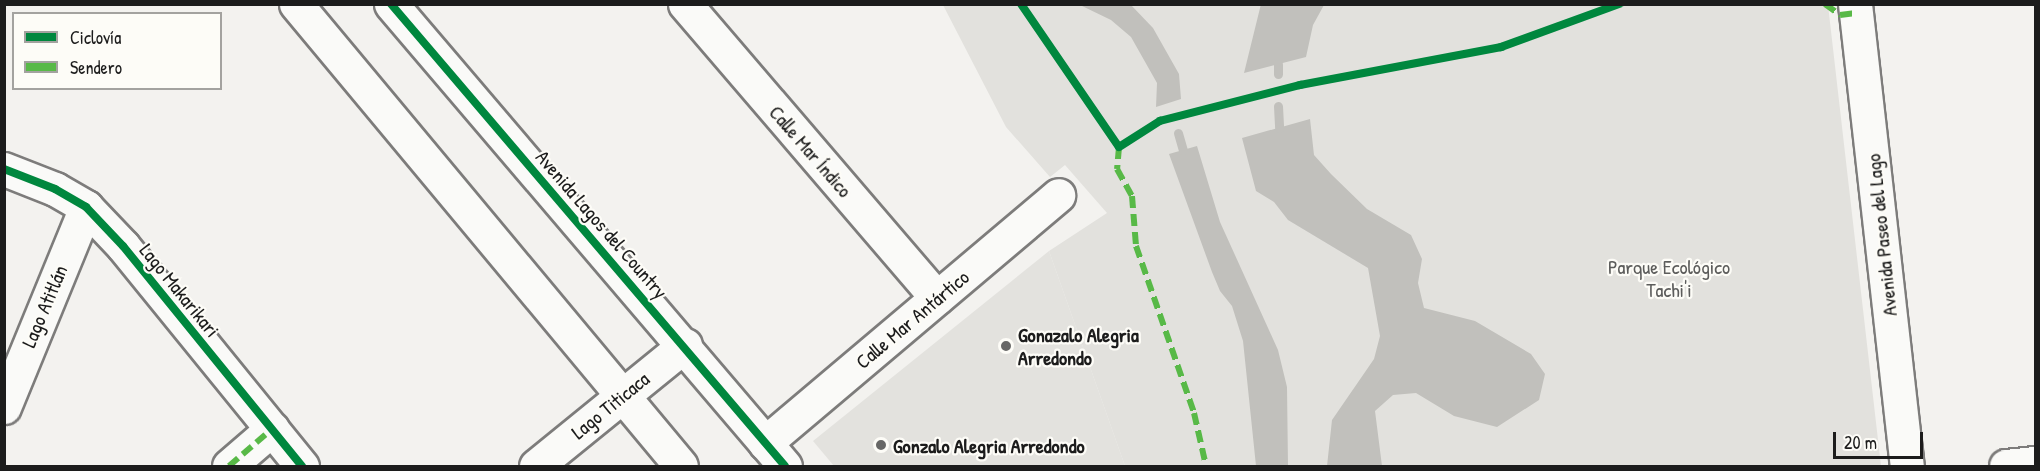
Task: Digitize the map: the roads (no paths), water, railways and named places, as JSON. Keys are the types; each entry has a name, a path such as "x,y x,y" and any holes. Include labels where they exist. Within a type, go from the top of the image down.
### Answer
{"street":[{"path":"296,4 681,466"},
{"name":"Avenida Lagos del Country","path":"392,4 685,345 775,455"},
{"name":"Calle Mar Índico","path":"685,4 937,297"},
{"name":"Avenida Paseo del Lago","path":"1855,4 1907,466"},
{"name":"Lago Makarikari","path":"4,169 56,189 86,207 123,246 302,466"},
{"name":"Calle Mar Antártico","path":"775,455 937,297 1058,195"},
{"name":"Lago Atitlán","path":"4,407 86,207"},
{"name":"Lago Titicaca","path":"536,466 685,345"},
{"path":"229,466 272,429"},
{"path":"2006,466 2036,463"}],"waterway":[{"path":"1278,64 1278,74"},
{"path":"1278,106 1279,128"},
{"path":"1178,133 1183,150"}],"place":[{"name":"Gonazalo Alegria Arredondo","path":"1006,346"},
{"name":"Gonzalo Alegria Arredondo","path":"881,445"}],"park label":[{"name":"Parque Ecológico Tachi'i","path":"1669,278"}]}
